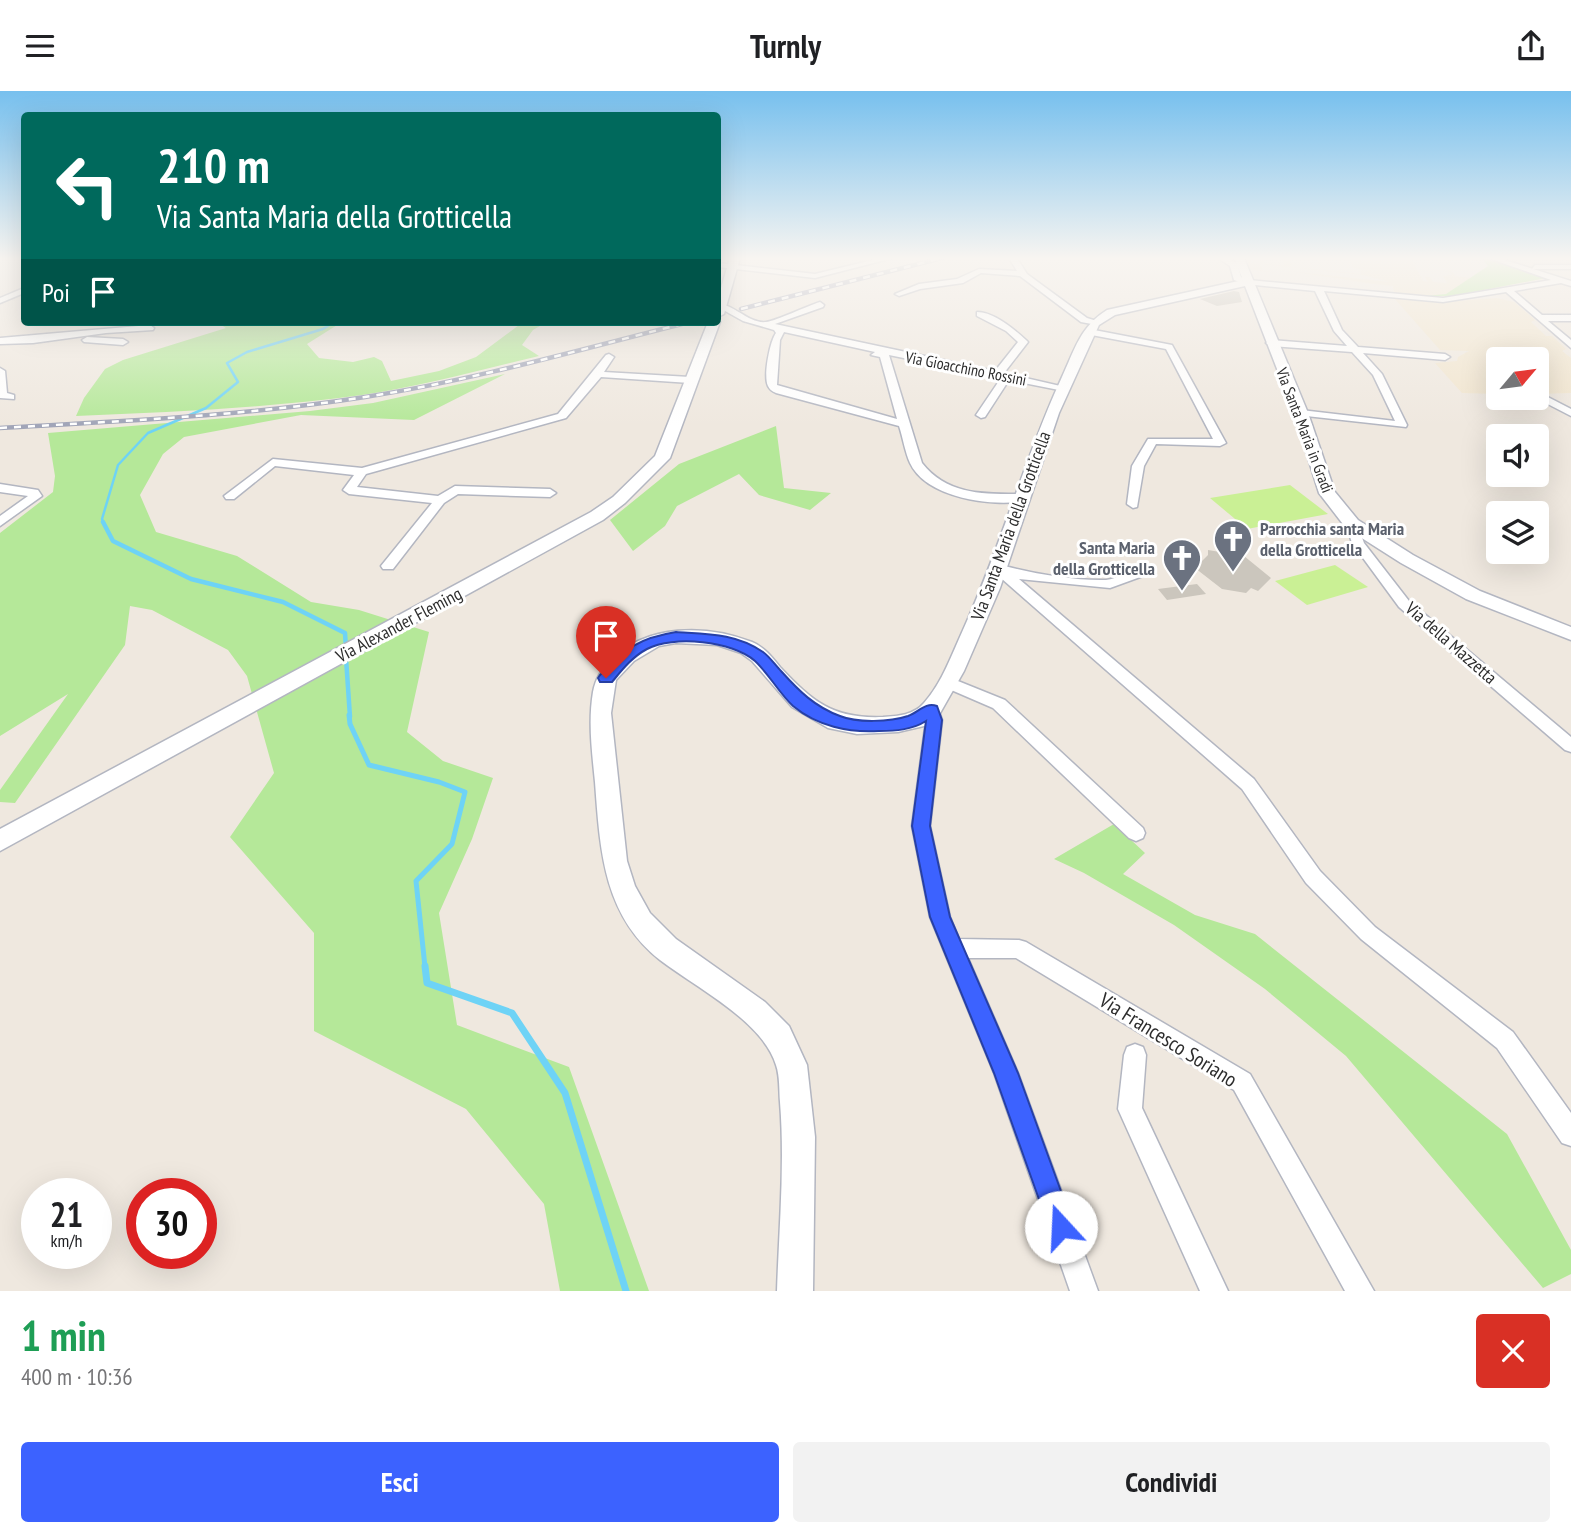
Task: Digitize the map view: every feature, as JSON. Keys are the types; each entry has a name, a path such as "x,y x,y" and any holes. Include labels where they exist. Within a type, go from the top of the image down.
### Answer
{"main road":[{"path":"1091,328 1108,314"},
{"name":"Via Santa Maria in Gradi","path":"1260,314 1301,413 1327,493 1352,524 1472,595 1571,634"},
{"name":"Via Alexander Fleming","path":"0,841 552,542 619,500 662,458 713,326"},
{"name":"Via Santa Maria della Grotticella","path":"931,710 948,682 998,568 1021,498 1064,388 1091,328"},
{"path":"795,1291 799,1137 792,1065 778,1036 755,1012 666,948 641,921 623,889 614,861 600,713 606,678 627,656 642,645 656,640 676,637 718,639 734,643 759,656 800,702 836,722 857,726 898,725 916,720 931,710"}],"street":[{"path":"721,318 786,318 796,314"},
{"path":"980,314 1009,329 1023,341 981,415"},
{"path":"1076,314 1091,328 1169,347 1220,443 1192,440 1152,441 1138,466 1133,504"},
{"path":"1301,413 1402,425 1377,374 1338,331 1330,314"},
{"path":"1537,314 1571,345"},
{"path":"721,318 743,319"},
{"path":"786,318 773,332 771,380 774,387 780,391 905,424"},
{"path":"786,318 791,328 804,335"},
{"path":"1542,318 1571,318"},
{"name":"Via Gioacchino Rossini","path":"743,319 773,332 804,335 863,348 881,356 904,356 1064,388"},
{"path":"0,341 150,328"},
{"path":"77,336 77,339 123,342"},
{"path":"1271,343 1445,357"},
{"path":"881,356 916,464 930,480 954,493 1021,498"},
{"path":"230,495 273,462 362,473 562,417 609,357"},
{"path":"0,371 2,395 10,397"},
{"path":"598,374 690,380"},
{"path":"1549,401 1571,413"},
{"path":"362,473 349,490 440,501"},
{"path":"0,488 34,493 36,496 0,522"},
{"path":"388,566 440,501 455,490 550,493"},
{"name":"Via della Mazzetta","path":"1352,524 1365,554 1404,604 1571,746"},
{"path":"1365,554 1387,547"},
{"path":"998,568 1023,576 1110,584 1138,573"},
{"path":"998,568 1248,784 1313,877 1368,933 1505,1040 1567,1122"},
{"path":"948,682 999,705 1136,833"},
{"path":"931,710 934,720 921,826 940,917 1006,1073 1080,1287"},
{"name":"Via Francesco Soriano","path":"954,948 1018,949 1242,1083 1360,1291"},
{"path":"1135,1055 1130,1109 1214,1291"}],"shaded area":[{"path":"1408,314 1528,314 1535,320 1531,322 1546,336 1552,336 1566,349 1562,351 1571,358 1571,393 1549,394 1549,347 1486,347 1486,394 1462,393 1435,363 1457,361 1458,357 1469,351 1440,350"}],"green space":[{"path":"223,326 336,326 307,344 319,358 353,362 374,357 382,361 391,381 439,371 476,357 518,326 540,326 533,330 522,345 539,356 362,395 184,411 76,416 84,398 105,369 123,360 226,328"},
{"path":"505,374 414,420 301,415 184,437 163,454 140,495 156,532 237,556 311,602 359,610 429,632 407,732 443,761 493,778 472,839 439,913 457,1025 569,1067 649,1291 560,1291 544,1204 466,1109 314,1031 314,933 230,837 274,773 247,676 228,650 152,610 130,606 125,645 15,803 0,802 0,790 68,694 0,736 0,533 53,492 55,476 48,433 310,411 373,403"},
{"path":"776,426 784,488 831,493 810,510 759,495 739,474 677,506 665,526 633,551 610,520 679,464"},
{"path":"1290,485 1328,514 1247,529 1210,498"},
{"path":"1335,565 1368,587 1307,605 1275,581"},
{"path":"1114,824 1145,853 1123,874 1195,915 1255,934 1507,1134 1571,1250 1571,1274 1543,1288 1346,1056 1265,989 1174,925 1084,873 1054,859"}],"building":[{"name":"Parrocchia santa Maria della Grotticella","path":"1208,550 1244,556 1271,578 1258,591 1251,588 1246,593 1222,589 1195,568 1208,555"},
{"name":"Santa Maria della Grotticella","path":"1197,584 1206,594 1167,600 1158,589"}],"waterway":[{"path":"104,523 102,519 118,465 148,433 206,408 238,382 227,363 247,352 328,326"},
{"path":"103,522 113,541 191,579 283,602 345,633 346,649"},
{"path":"346,658 350,717"},
{"path":"349,715 350,724 369,765 439,782 465,792 452,844 416,881 425,967"},
{"path":"425,966 427,983 512,1013 565,1093 626,1291"}],"railway":[{"path":"0,428 229,413 365,397 488,373 674,326"}],"place":[{"name":"Parrocchia santa Maria della Grotticella","path":"1233,573"},
{"name":"Santa Maria della Grotticella","path":"1182,592"}],"route":[{"path":"606,678 627,656 642,645 656,640 676,637 718,639 748,648 759,656 800,702 836,722 877,727 898,725 916,720 931,710 934,720 921,826 940,917 1006,1073 1061,1227"}]}
